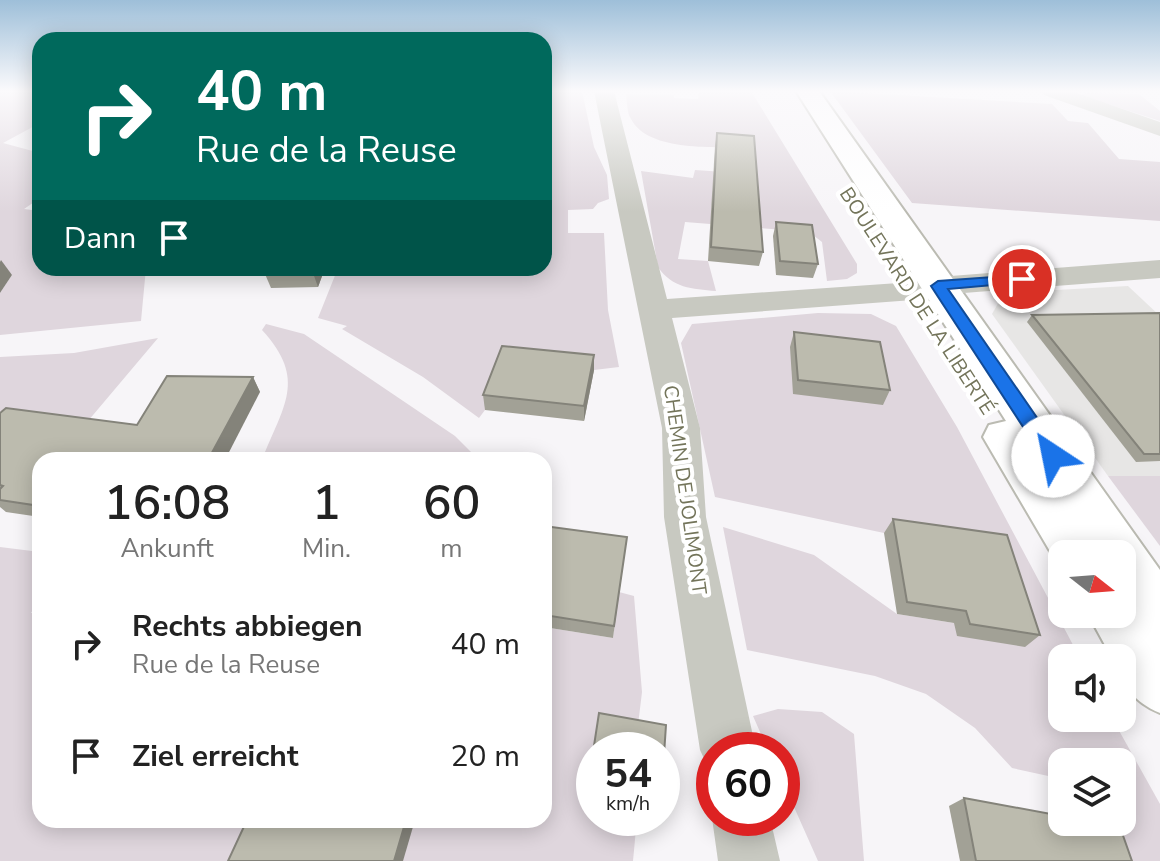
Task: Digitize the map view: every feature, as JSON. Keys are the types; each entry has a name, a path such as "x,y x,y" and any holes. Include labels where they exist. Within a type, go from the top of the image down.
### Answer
{"main road":[{"name":"BOULEVARD DE LA LIBERTÉ","path":"807,131 926,288 1108,540"},
{"name":"BOULEVARD DE LA LIBERTÉ","path":"831,131 926,288 1071,540"},
{"name":"BOULEVARD DE LA LIBERTÉ","path":"1136,580 1160,615"},
{"path":"1125,628 1160,683"}],"street":[{"name":"CHEMIN DE JOLIMONT","path":"613,131 681,428 685,517 725,732"},
{"path":"654,310 1160,269"},
{"path":"744,836 749,861"}],"shaded area":[{"path":"0,131 25,131 3,143 32,151 32,204 24,209 32,210 32,276 145,276 141,321 0,335 0,293 12,275 0,276"},
{"path":"552,131 591,131 607,175 609,199 598,203 593,209 568,210 568,233 604,233 608,310 619,367 594,370 485,410 479,418 423,377 342,329 347,326 318,318 335,276 552,276"},
{"path":"642,131 776,131 857,264 857,273 847,279 827,281 822,242 809,232 685,222 678,259 708,261 716,291 676,283 658,267 641,171 693,178 695,170 753,174 751,148 685,146 653,138"},
{"path":"859,131 1095,131 1119,159 1160,162 1160,221 912,203"},
{"path":"1128,286 1160,316 1160,476 1108,476 992,314 1004,293"},
{"path":"818,313 871,314 896,326 957,427 1048,598 1048,628 1064,628 1073,644 1048,644 1048,732 1120,732 1129,748 1048,748 1048,776 1012,768 975,728 926,694 875,676 747,650 723,527 814,555 897,614 954,623 995,548 884,533 715,497 681,343 692,324"},
{"path":"266,324 304,334 455,436 471,452 265,452 283,408 288,379 276,348 262,330"},
{"path":"158,338 88,421 0,411 0,357 74,353"},
{"path":"1108,476 1160,476 1160,546"},
{"path":"0,547 32,551 32,828 552,828 552,628 613,638 619,592 634,596 642,692 638,725 599,719 597,732 576,732 576,836 635,836 633,861 0,861"},
{"path":"778,709 822,712 854,734 864,861 818,861 800,820 800,732 760,732 753,716"},
{"path":"1136,761 1160,804 1160,861 1108,861 1100,836 1136,836"}],"building":[{"path":"717,133 754,136 763,252 711,247"},
{"path":"776,222 812,225 818,264 780,261"},
{"path":"1160,313 1160,454 1144,454 1032,315"},
{"path":"794,332 880,342 890,390 798,380"},
{"path":"502,346 594,355 584,406 483,395"},
{"path":"167,376 253,377 212,452 32,452 32,505 0,500 3,486 0,485 0,413 6,408 137,425"},
{"path":"893,519 1007,535 1040,635 970,624 966,611 907,602"},
{"path":"552,527 627,537 614,626 552,616"},
{"path":"599,713 666,725 666,732 596,732"},
{"path":"964,798 1048,813 1048,836 1123,836 1132,861 976,861"},
{"path":"243,828 404,828 394,861 228,861"}],"route":[{"path":"1022,279 938,286 1053,456"}]}
